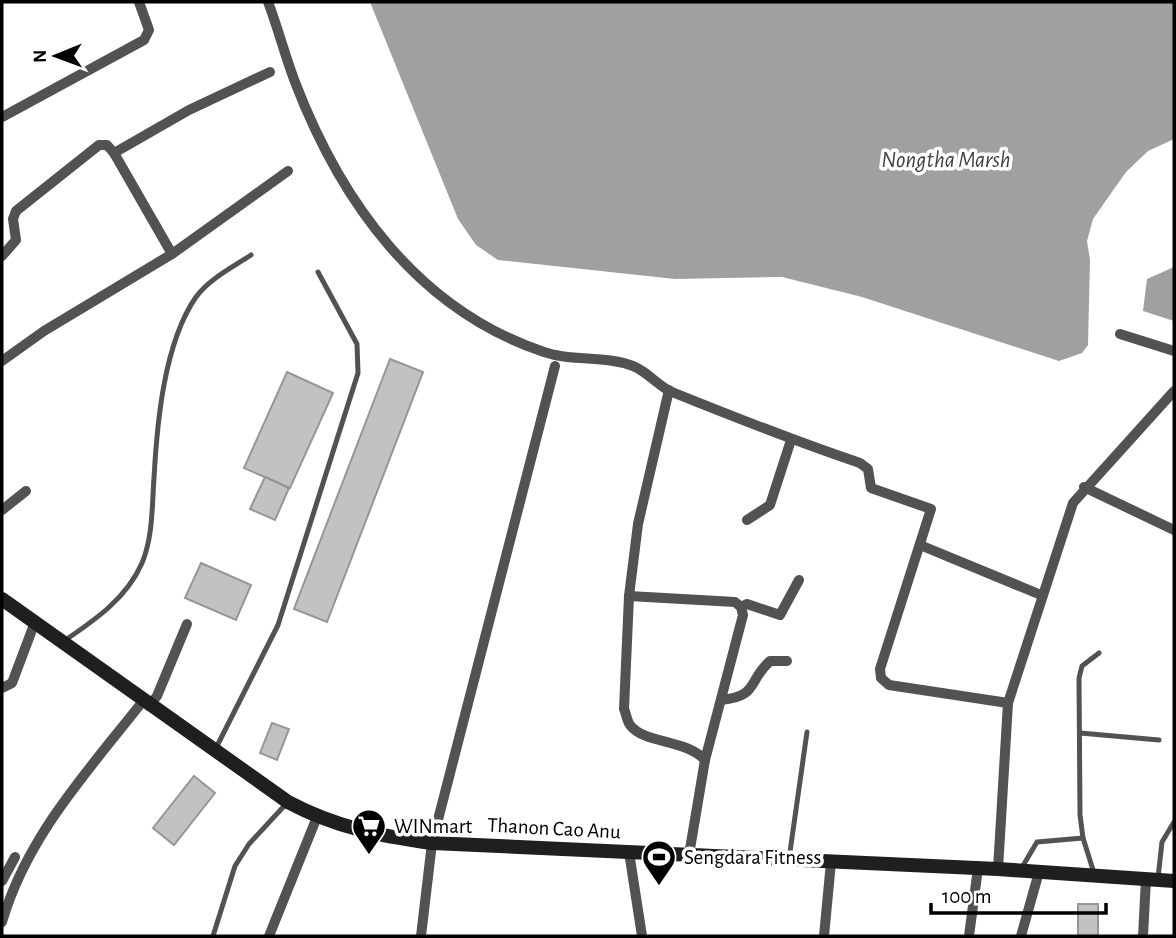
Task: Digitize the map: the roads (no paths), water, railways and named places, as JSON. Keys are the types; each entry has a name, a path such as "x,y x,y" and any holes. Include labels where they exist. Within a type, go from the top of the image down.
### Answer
{"street":[{"path":"2,117 144,40 149,30 139,2"},
{"path":"268,2 295,83 344,183 370,223 444,301 497,333 546,353 632,366 652,376 669,390 791,440 866,466 871,488 931,509 880,669 881,678 889,685 1008,703"},
{"path":"114,153 189,110 270,72"},
{"path":"2,257 16,240 13,219 16,211 99,145 107,145 114,153 172,254"},
{"path":"2,361 44,331 172,254 288,171"},
{"path":"1120,334 1174,351"},
{"path":"421,936 432,843 555,366"},
{"path":"669,390 638,524 629,596 624,709 630,725 642,734 697,751 705,760"},
{"path":"998,869 1008,703 1073,503 1084,487 1174,391"},
{"path":"747,520 770,505 791,440"},
{"path":"1084,487 1174,530"},
{"path":"2,510 26,491"},
{"path":"920,545 1041,595"},
{"path":"741,607 747,604 780,615 799,580"},
{"path":"629,596 735,601 741,607 743,615 705,760 689,855"},
{"name":"Thanon Cao Anu","path":"2,599 146,704 288,802 317,817 366,833 432,843 998,869 1174,881"},
{"path":"2,688 12,683 35,622"},
{"path":"2,881 146,704 157,696 187,624"},
{"path":"721,700 740,698 751,691 770,661 787,661"},
{"path":"269,936 317,817"},
{"path":"629,852 642,936"},
{"path":"2,853 20,858"},
{"path":"2,922 20,858"},
{"path":"824,936 831,862"},
{"path":"969,936 978,869"},
{"path":"1021,936 1039,872"},
{"path":"1143,936 1152,880"}],"lane":[{"path":"63,642 94,621 123,594 142,562 151,522 156,438 167,377 187,314 197,295 212,281 251,255"},
{"path":"215,750 278,625 358,373 357,344 318,272"},
{"path":"1096,876 1083,838 1080,733 1082,666 1099,653"},
{"path":"789,859 807,732"},
{"path":"1080,733 1159,740"},
{"path":"213,936 235,866 249,844 288,802"},
{"path":"1152,880 1162,842 1174,822"},
{"path":"1020,871 1037,842 1083,838"}],"water":[{"name":"Nongtha Marsh","path":"370,2 1174,2 1174,139 1148,151 1126,172 1093,219 1087,241 1090,260 1088,345 1082,353 1059,361 862,297 782,277 675,279 498,260 476,245 458,219"},
{"path":"1174,267 1174,321 1143,311 1147,279"}],"place":[{"name":"WINmart","path":"369,856"},
{"name":"Sengdara Fitness","path":"659,887"}]}
